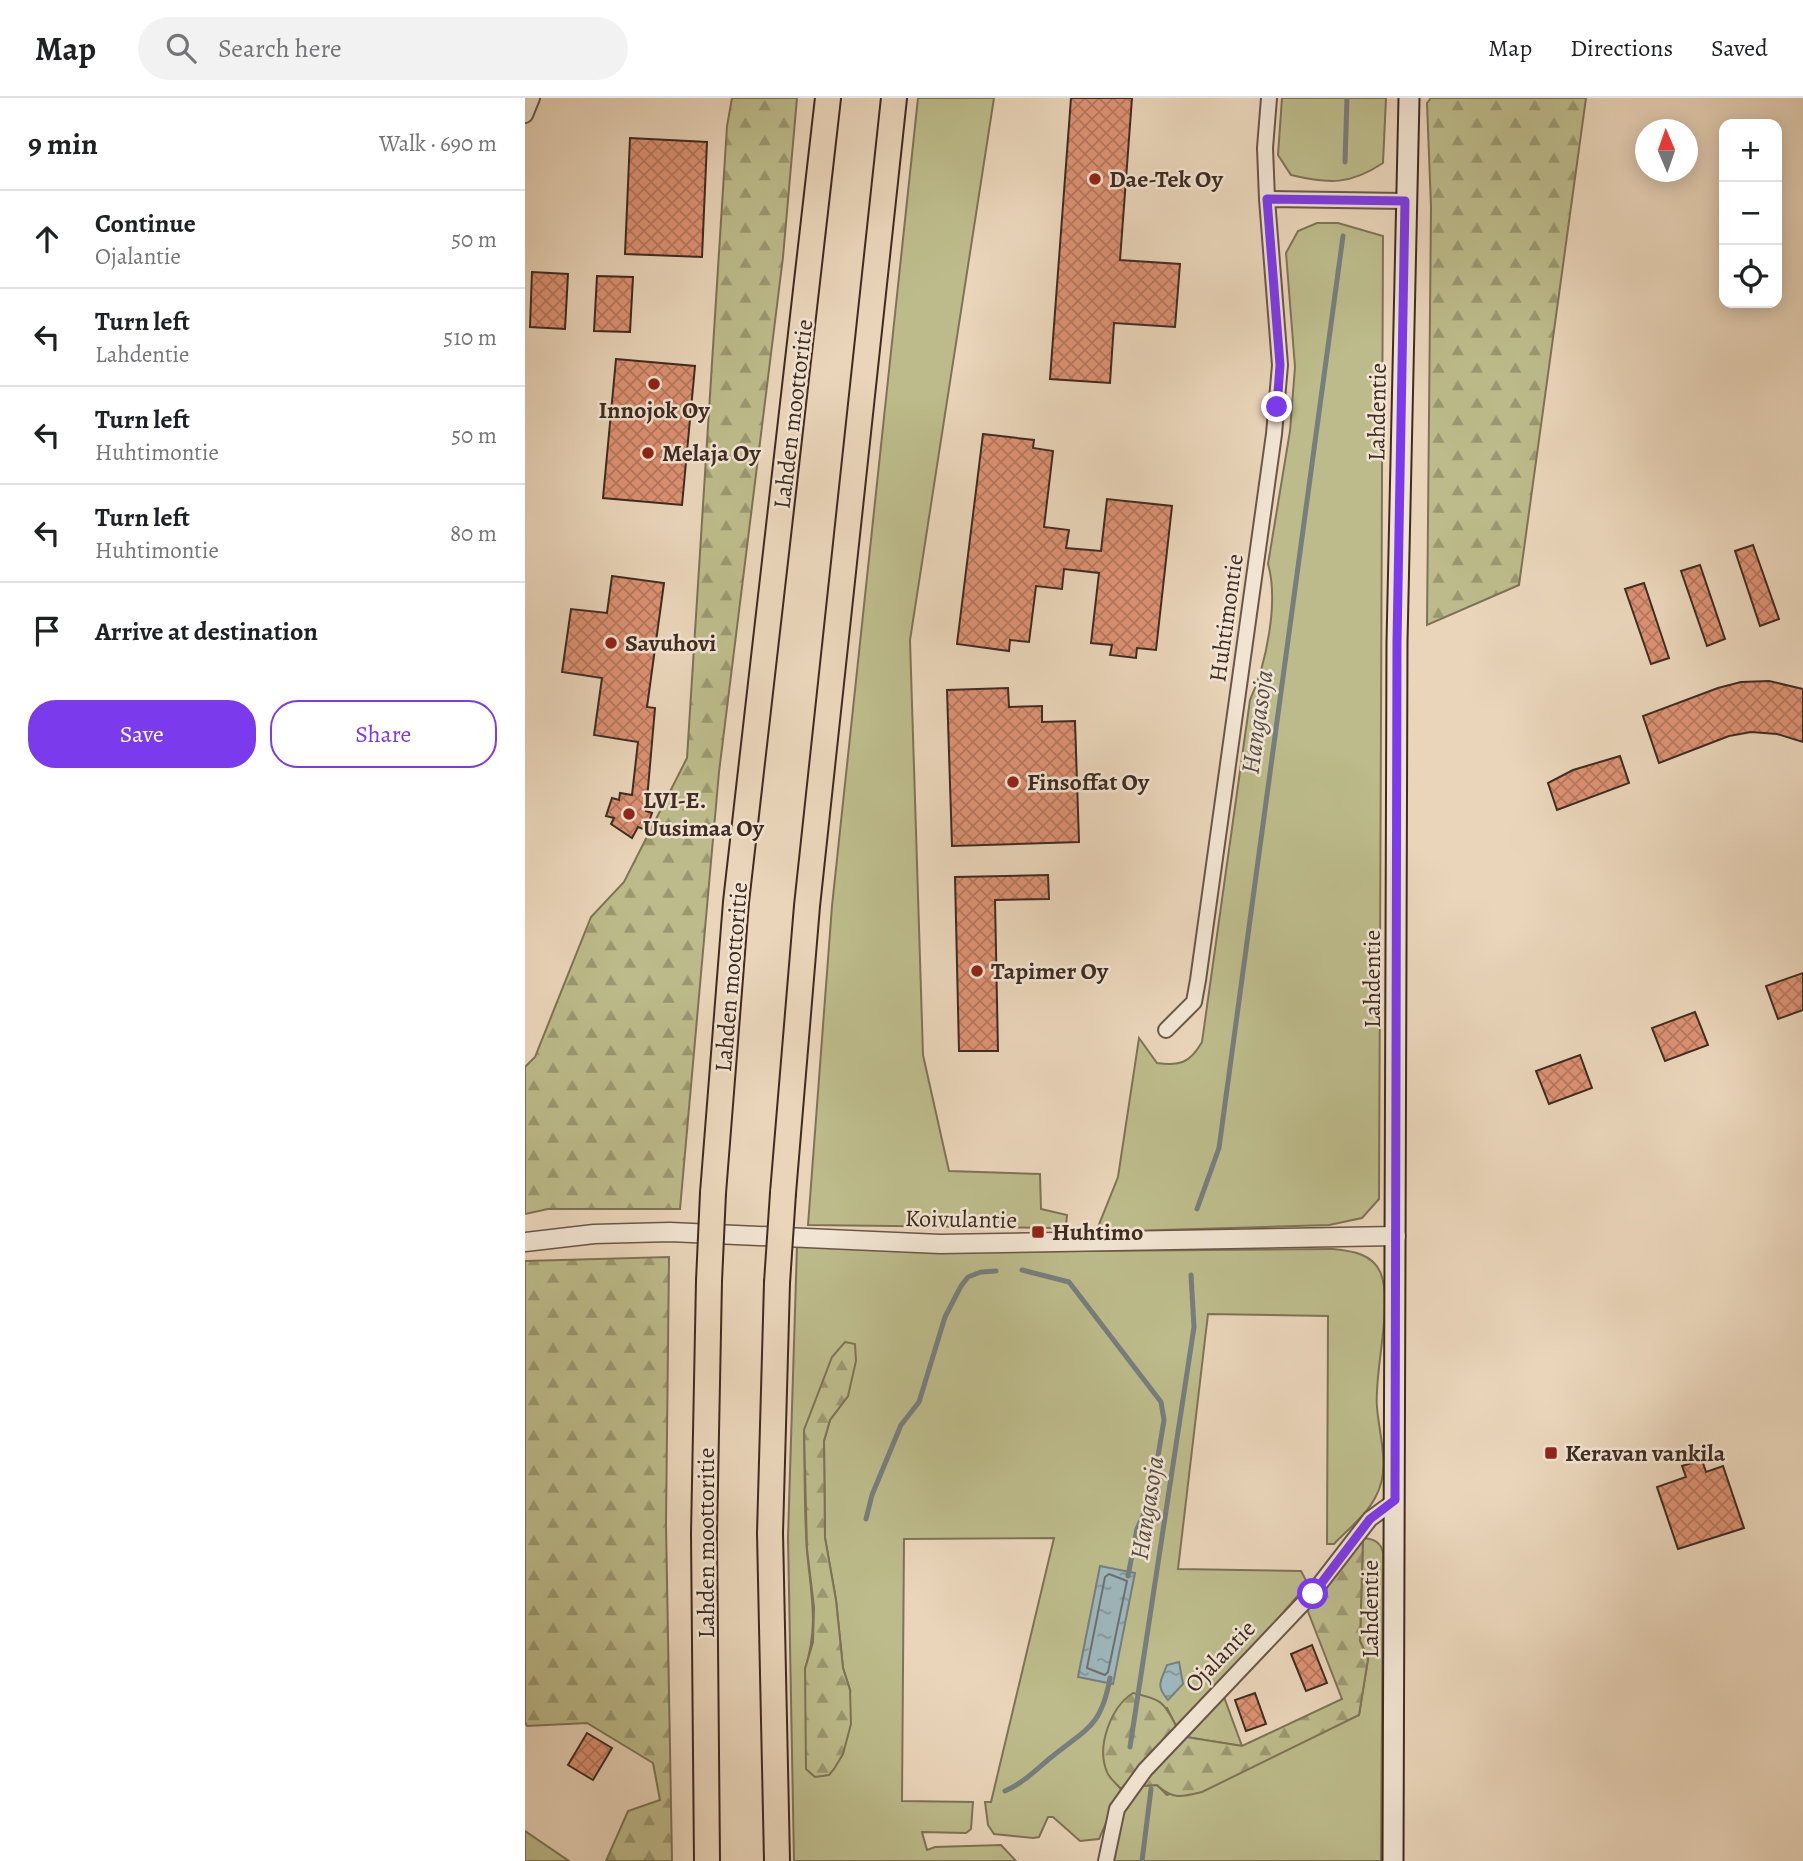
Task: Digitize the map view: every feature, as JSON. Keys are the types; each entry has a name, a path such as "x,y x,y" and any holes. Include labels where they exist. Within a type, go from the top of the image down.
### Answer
{"highway":[{"name":"Lahden moottoritie","path":"707,1861 704,1534 713,1193 736,902 828,98"},
{"path":"777,1861 770,1533 777,1283 807,906 894,98"}],"main road":[{"name":"Lahdentie","path":"1393,1861 1397,642 1409,98"}],"street":[{"path":"525,114 532,98"},
{"name":"Huhtimontie","path":"1166,1030 1194,1002 1198,981 1275,434 1280,365 1267,199 1265,148 1269,98"},
{"path":"1267,199 1405,201"},
{"name":"Koivulantie","path":"525,1242 594,1234 670,1232 940,1244 1396,1236"},
{"name":"Ojalantie","path":"1106,1861 1117,1809 1145,1770 1313,1594 1370,1519 1395,1500"}],"green space":[{"path":"732,98 797,98 783,257 719,772 680,1209 548,1209 525,1214 525,1067 535,1057 591,917 624,882 687,758 727,126"},
{"path":"918,98 994,98 910,640 923,1055 949,1171 1040,1174 1041,1209 1067,1215 1066,1225 1059,1228 808,1225 832,906"},
{"path":"1282,98 1386,98 1383,163 1360,175 1339,181 1291,175 1278,155"},
{"path":"1431,98 1586,98 1519,585 1427,625 1431,207 1427,103"},
{"path":"1317,223 1338,223 1383,236 1379,1199 1362,1218 1329,1225 1096,1232 1118,1177 1139,1038 1157,1063 1165,1064 1184,1062 1202,1042 1250,700 1266,652 1271,615 1271,579 1268,564 1290,431 1295,367 1286,253 1298,231"},
{"path":"797,1246 947,1252 1332,1249 1367,1257 1381,1274 1385,1303 1377,1407 1383,1475 1372,1503 1334,1544 1327,1544 1328,1316 1208,1314 1178,1569 1301,1571 1308,1584 1240,1662 1176,1726 1167,1708 1111,1721 1104,1749 1105,1765 1121,1789 1099,1839 1080,1841 1053,1817 1048,1817 1039,1837 1033,1838 994,1834 988,1825 985,1802 991,1802 1054,1538 904,1539 902,1801 973,1802 971,1829 966,1833 922,1832 927,1850 935,1847 1001,1845 1016,1861 794,1861 788,1537","holes":["848,1396 830,1420 824,1441 825,1538 836,1600 843,1668 850,1690 805,1669 813,1624 806,1536 804,1430"]},
{"path":"669,1257 666,1524 672,1861 606,1861 628,1811 660,1800 653,1763 587,1723 527,1726 525,1722 525,1261"},
{"path":"845,1342 855,1344 856,1361 848,1396 830,1420 824,1441 825,1538 836,1600 843,1668 850,1690 851,1724 843,1754 834,1769 829,1775 815,1777 806,1769 805,1669 813,1642 814,1607 807,1549 804,1430 832,1357"},
{"path":"1363,1538 1376,1542 1383,1553 1381,1861 1113,1861 1122,1811 1141,1786 1157,1785 1167,1795 1359,1715 1368,1659 1360,1641"},
{"path":"1363,1538 1360,1641 1368,1659 1359,1715 1202,1792 1178,1796 1157,1785 1141,1786 1180,1736 1242,1746 1342,1699 1307,1609"},
{"path":"1133,1693 1160,1702 1176,1726 1121,1789 1107,1772 1103,1751 1112,1717"},
{"path":"1224,1697 1242,1746 1180,1736"},
{"path":"525,1831 569,1861 525,1861"}],"water":[{"path":"1100,1566 1135,1573 1113,1684 1078,1677"},
{"path":"1179,1662 1183,1684 1168,1700 1160,1687 1161,1679 1167,1665"}],"building":[{"name":"Dae-Tek Oy","path":"1071,98 1132,98 1120,260 1180,264 1175,327 1114,323 1110,383 1050,379"},
{"path":"630,138 707,142 702,257 625,254"},
{"path":"532,272 568,274 565,329 530,327"},
{"path":"597,276 633,277 630,332 594,331"},
{"path":"616,359 695,366 682,505 603,498"},
{"path":"983,434 1034,440 1033,448 1053,451 1044,527 1069,530 1066,548 1101,551 1107,499 1172,506 1156,650 1137,648 1136,658 1110,655 1112,645 1091,643 1099,573 1064,569 1062,589 1036,586 1029,642 1010,640 1009,651 957,644"},
{"path":"1753,545 1779,619 1760,626 1735,551"},
{"path":"1700,565 1725,639 1707,646 1681,571"},
{"path":"612,576 664,583 647,707 655,708 646,811 652,813 646,830 638,827 632,838 611,824 614,818 606,816 612,798 619,800 620,793 632,795 638,742 594,735 602,678 562,672 571,609 607,613"},
{"path":"1644,583 1669,658 1651,664 1625,589"},
{"path":"1769,681 1803,689 1803,742 1777,734 1751,732 1729,736 1659,763 1643,716 1718,688 1741,682"},
{"name":"Finsoffat Oy","path":"1008,688 1009,707 1042,706 1042,722 1075,721 1079,842 952,846 947,690"},
{"path":"1620,756 1629,783 1557,810 1548,783 1573,770"},
{"name":"Tapimer Oy","path":"1048,875 1049,899 995,900 998,1051 959,1051 955,877"},
{"path":"1803,973 1803,1010 1778,1019 1766,986"},
{"path":"1695,1012 1708,1045 1665,1061 1652,1028"},
{"path":"1580,1055 1592,1088 1549,1104 1536,1071"},
{"path":"1702,1460 1706,1472 1723,1466 1744,1528 1678,1549 1657,1487 1686,1477 1682,1466"},
{"path":"1312,1645 1327,1683 1306,1691 1291,1654"},
{"path":"1255,1693 1266,1724 1246,1731 1235,1700"},
{"path":"587,1733 612,1748 593,1780 568,1765"}],"waterway":[{"name":"Hangasoja","path":"1345,162 1347,98"},
{"name":"Hangasoja","path":"1197,1209 1219,1148 1343,236"},
{"path":"1022,1270 1069,1282 1161,1402 1164,1420 1151,1498 1137,1529 1128,1576"},
{"path":"866,1519 872,1495 901,1425 919,1402 945,1317 961,1286 968,1277 981,1272 996,1271"},
{"name":"Hangasoja","path":"1130,1747 1194,1327 1191,1275"},
{"path":"1005,1791 1029,1776 1090,1726 1102,1708 1110,1678"},
{"name":"Hangasoja","path":"1142,1861 1151,1789"}],"place":[{"name":"Dae-Tek Oy","path":"1095,179"},
{"name":"Innojok Oy","path":"654,384"},
{"name":"Melaja Oy","path":"648,453"},
{"name":"Savuhovi","path":"611,643"},
{"name":"Finsoffat Oy","path":"1013,782"},
{"name":"LVI-E. Uusimaa Oy","path":"629,814"},
{"name":"Tapimer Oy","path":"977,971"},
{"name":"Huhtimo","path":"1038,1232"},
{"name":"Keravan vankila","path":"1551,1453"}],"route":[{"path":"1277,407 1280,365 1267,199 1405,201 1397,642 1395,1500 1370,1519 1313,1594"}]}
